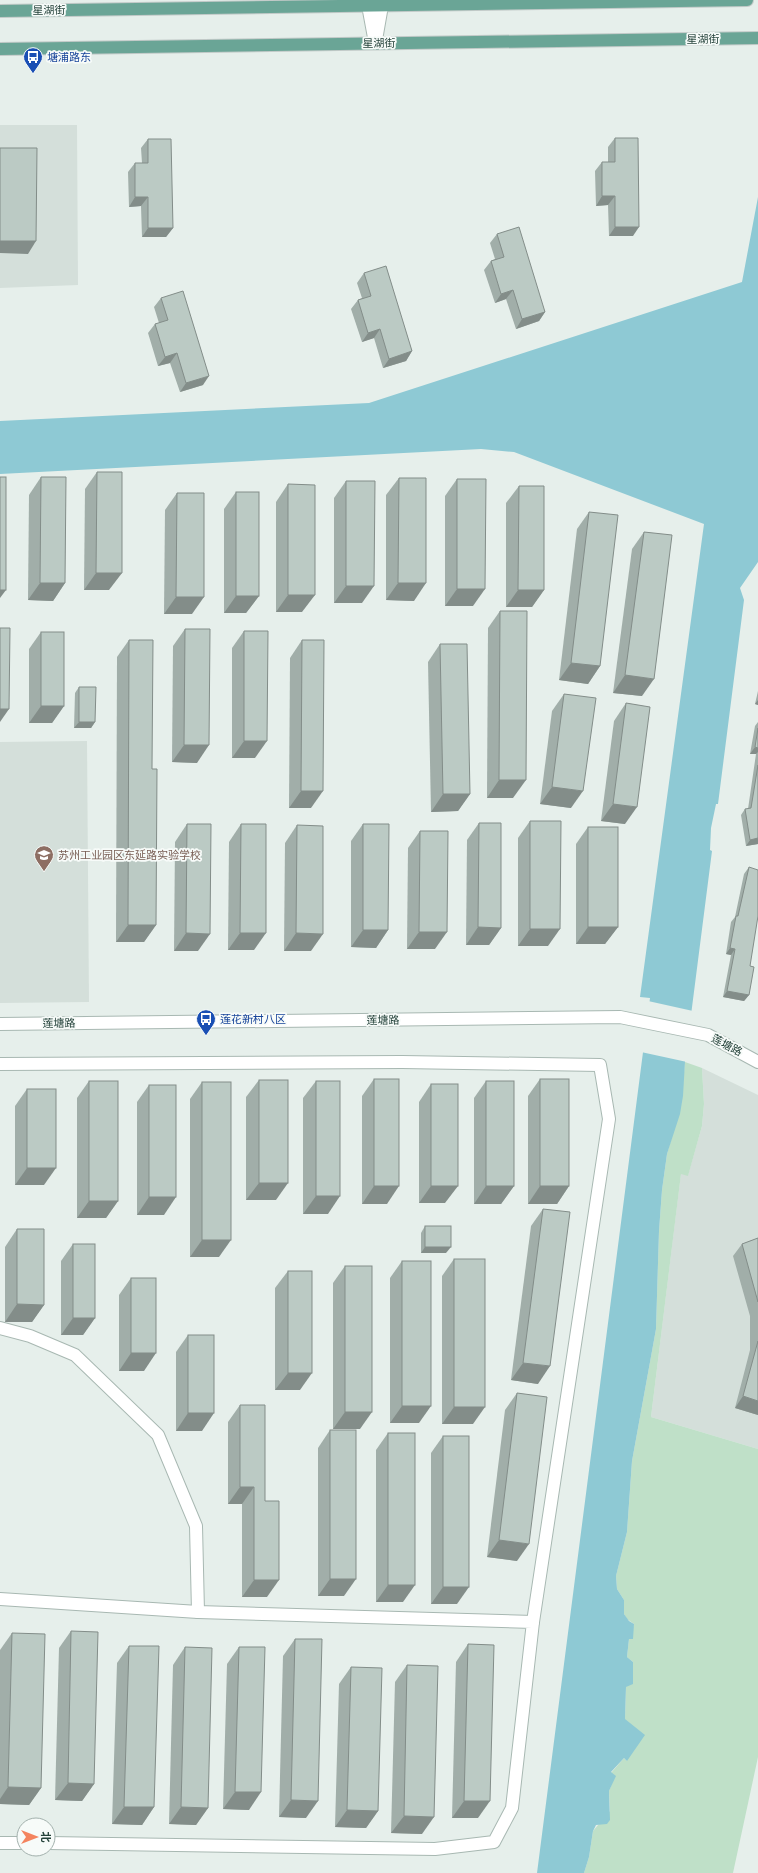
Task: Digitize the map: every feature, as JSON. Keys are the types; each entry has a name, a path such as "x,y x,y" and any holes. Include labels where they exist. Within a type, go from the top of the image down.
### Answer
{"main road":[{"name":"星湖街","path":"0,11 367,3 747,0"},
{"name":"星湖街","path":"0,49 758,38"}],"street":[{"path":"367,3 375,43"},
{"path":"375,43 383,3"},
{"name":"莲塘路","path":"0,1024 620,1017 708,1035 758,1062"},
{"path":"0,1064 402,1062 600,1065 609,1118 534,1622 512,1808 494,1842 435,1850 56,1843"},
{"path":"0,1328 30,1336 75,1355 158,1435 196,1526 198,1612"},
{"path":"0,1599 198,1612 534,1622"},
{"path":"0,1843 16,1843"}],"shaded area":[{"path":"0,125 77,125 78,285 0,288"},
{"name":"苏州工业园区东延路实验学校","path":"87,741 89,1002 0,1003 0,742"},
{"path":"702,1068 758,1095 758,1449 651,1417 681,1173 688,1175 702,1126 704,1104"}],"green space":[{"path":"685,1062 702,1068 704,1104 702,1126 688,1176 681,1174 651,1417 758,1449 758,1757 733,1873 584,1873 589,1857 593,1831 610,1811 609,1791 615,1776 611,1773 624,1758 627,1761 625,1719 626,1687 633,1662 627,1657 629,1639 634,1624 627,1619 624,1614 624,1600 617,1589 616,1576 627,1532 632,1461 656,1329 659,1231 662,1190 667,1154 681,1105"}],"water":[{"path":"758,197 758,562 740,588 744,600 718,804 716,804 711,828 710,850 712,851 685,1062 683,1096 680,1114 667,1154 662,1190 659,1231 656,1329 632,1461 627,1532 616,1576 617,1589 624,1600 624,1614 629,1621 634,1624 633,1639 629,1639 627,1657 633,1662 633,1684 626,1687 625,1719 645,1735 627,1761 624,1758 611,1772 616,1776 609,1791 610,1820 607,1824 596,1825 593,1831 589,1857 584,1873 537,1873 650,998 640,997 704,524 514,452 481,449 0,474 0,421 369,403 742,282"}],"pier":[{"path":"648,1001 693,1011 687,1062 641,1052"}],"building":[{"path":"615,138 638,138 639,227 615,227 615,196 602,196 602,162 615,162"},
{"path":"148,139 171,139 173,228 148,228 148,197 135,197 135,163 148,163"},
{"path":"0,148 37,148 36,241 0,241"},
{"path":"519,227 545,312 522,319 513,290 501,294 491,261 504,257 497,234"},
{"path":"386,266 412,351 389,359 380,329 368,333 358,300 371,296 364,273"},
{"path":"183,291 209,376 186,383 177,353 165,357 155,324 168,320 161,298"},
{"path":"97,472 122,472 122,573 96,573"},
{"path":"0,477 6,477 6,590 0,590"},
{"path":"41,477 66,477 65,583 40,583"},
{"path":"399,478 426,478 426,583 398,583"},
{"path":"457,479 486,479 485,589 457,589"},
{"path":"346,481 375,481 374,586 346,586"},
{"path":"288,484 315,485 315,595 288,595"},
{"path":"519,486 544,486 544,590 518,590"},
{"path":"236,492 259,492 259,596 236,596"},
{"path":"177,493 204,493 204,597 176,597"},
{"path":"589,512 618,515 600,666 571,663"},
{"path":"644,532 672,535 654,679 625,675"},
{"path":"500,611 527,611 526,780 499,780"},
{"path":"0,628 10,628 9,709 0,709"},
{"path":"185,629 210,629 209,745 184,745"},
{"path":"244,631 268,631 267,741 244,741"},
{"path":"41,632 64,632 64,706 41,706"},
{"path":"129,640 153,640 152,769 157,769 156,925 128,925"},
{"path":"302,640 324,640 323,791 301,791"},
{"path":"440,644 467,644 470,794 443,794"},
{"path":"79,687 96,687 95,722 79,722"},
{"path":"564,694 596,698 583,791 552,787"},
{"path":"626,703 650,707 637,807 613,804"},
{"path":"758,728 758,748 755,747"},
{"path":"758,765 758,838 750,840 745,809 751,808"},
{"path":"530,821 561,821 560,929 530,929"},
{"path":"479,823 501,823 501,928 478,927"},
{"path":"187,824 211,824 210,934 186,933"},
{"path":"241,824 266,824 266,933 240,933"},
{"path":"363,824 389,824 388,930 363,930"},
{"path":"297,825 323,826 323,934 296,933"},
{"path":"588,827 618,827 618,927 588,927"},
{"path":"420,831 448,831 447,932 419,932"},
{"path":"749,867 758,870 758,916 750,966 754,967 749,995 727,991 735,949 730,948 736,916 738,916"},
{"path":"374,1079 399,1079 399,1186 374,1186"},
{"path":"540,1079 569,1079 569,1186 540,1186"},
{"path":"259,1080 288,1080 288,1183 259,1183"},
{"path":"89,1081 118,1081 118,1201 89,1201"},
{"path":"316,1081 340,1081 340,1196 316,1196"},
{"path":"486,1081 514,1081 514,1186 486,1186"},
{"path":"202,1082 231,1082 231,1240 202,1240"},
{"path":"431,1084 458,1084 458,1186 431,1186"},
{"path":"149,1085 176,1085 176,1197 149,1197"},
{"path":"27,1089 56,1089 56,1168 27,1168"},
{"path":"543,1209 570,1212 550,1366 523,1363"},
{"path":"425,1226 451,1226 451,1247 425,1247"},
{"path":"17,1229 44,1229 44,1305 17,1304"},
{"path":"758,1238 758,1302 742,1244"},
{"path":"73,1244 95,1244 95,1318 73,1318"},
{"path":"454,1259 485,1259 485,1407 454,1407"},
{"path":"402,1261 431,1261 431,1406 402,1406"},
{"path":"345,1266 372,1266 372,1412 345,1412"},
{"path":"288,1271 312,1271 312,1373 288,1373"},
{"path":"131,1278 156,1278 156,1353 131,1353"},
{"path":"188,1335 214,1335 214,1413 188,1413"},
{"path":"758,1341 758,1401 743,1396"},
{"path":"517,1393 547,1397 529,1544 499,1540"},
{"path":"240,1405 265,1405 265,1501 279,1501 279,1580 254,1580 254,1487 240,1487"},
{"path":"330,1430 356,1430 356,1579 330,1579"},
{"path":"388,1433 415,1433 415,1585 388,1585"},
{"path":"443,1436 469,1436 469,1587 443,1587"},
{"path":"71,1631 98,1632 94,1784 68,1783"},
{"path":"12,1633 45,1634 41,1788 8,1787"},
{"path":"295,1639 322,1639 318,1801 291,1800"},
{"path":"468,1644 494,1645 490,1801 464,1801"},
{"path":"129,1646 159,1646 154,1807 124,1807"},
{"path":"185,1647 212,1648 208,1808 181,1807"},
{"path":"239,1647 265,1647 261,1792 235,1792"},
{"path":"407,1665 438,1666 434,1817 404,1816"},
{"path":"351,1667 382,1668 378,1811 347,1810"}],"place":[{"name":"塘浦路东","path":"33,74"},
{"name":"苏州工业园区东延路实验学校","path":"44,872"},
{"name":"莲花新村八区","path":"206,1036"}]}
